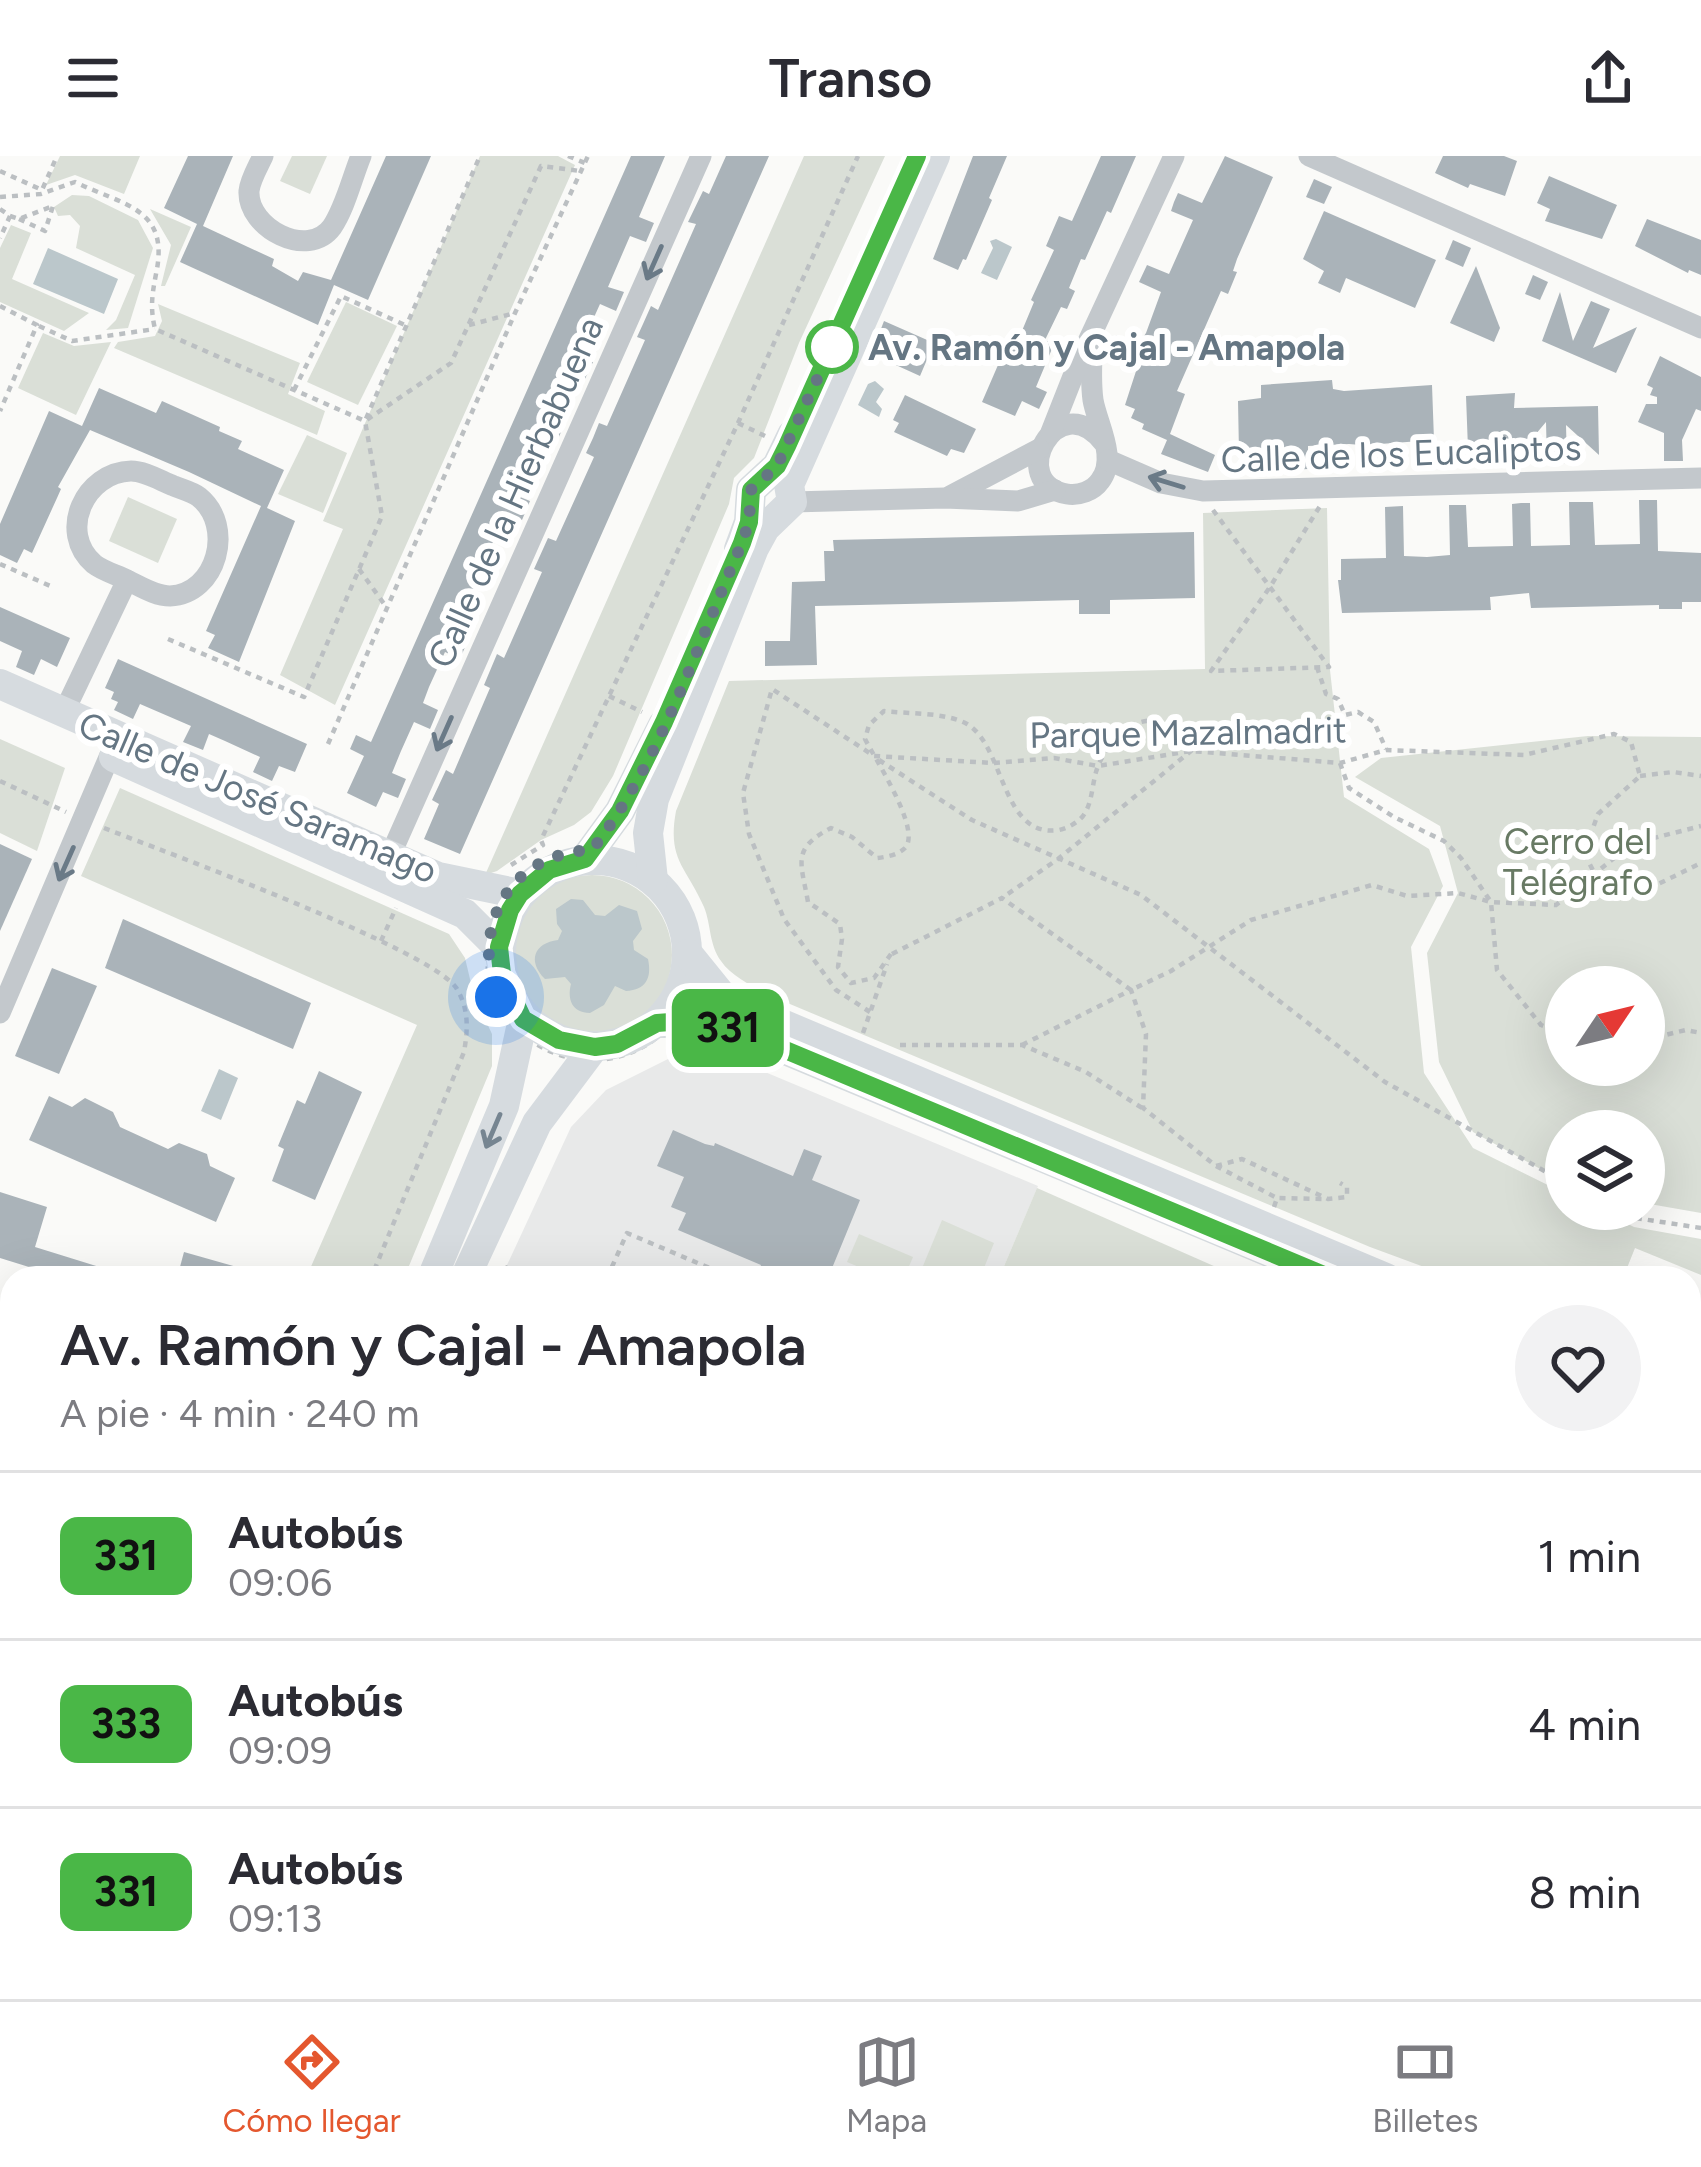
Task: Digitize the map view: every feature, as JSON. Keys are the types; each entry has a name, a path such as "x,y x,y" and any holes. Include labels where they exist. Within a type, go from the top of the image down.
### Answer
{"street":[{"path":"263,156 249,189 252,211 264,226 301,242 317,239 332,228 361,156"},
{"name":"Calle de la Hierbabuena","path":"390,856 701,156"},
{"path":"588,855 633,789 742,543 774,497 787,446 916,156"},
{"path":"935,156 774,497 654,799 648,833 652,874 679,913 692,960 722,996 1357,1266"},
{"path":"1055,490 1038,465 1045,440 1174,156"},
{"path":"1309,156 1701,328"},
{"path":"774,497 1018,501 1055,490 1079,494 1090,490 1100,482 1106,451 1093,400 1093,334"},
{"path":"945,498 1073,424 1096,433 1106,451"},
{"name":"Calle de los Eucaliptos","path":"1106,451 1161,483 1202,491 1701,478"},
{"path":"136,470 199,497 218,528 219,546 214,564 202,578 176,596 160,595 127,580 95,565 76,536 75,520 91,490 104,479 136,470"},
{"path":"64,712 127,580"},
{"name":"Calle de José Saramago","path":"0,684 438,877 511,885"},
{"name":"Calle de José Saramago","path":"0,706 465,914 494,941"},
{"path":"0,1013 110,755"},
{"path":"438,1266 504,1106 522,1025 494,941 510,910 511,885 588,855 652,874"},
{"path":"666,1022 692,960"},
{"path":"471,1266 536,1124 589,1053 666,1022 709,1023 740,1031 1302,1266"},
{"path":"522,1025 589,1053"}],"path":[{"path":"0,171 42,190 57,156"},
{"path":"168,639 304,697 382,516 365,422 480,156"},
{"path":"328,744 515,313 587,160 568,156"},
{"path":"511,885 547,859 574,850 588,855 615,852 676,890 698,944 692,960 693,988 635,1052 612,1059 542,1048 496,997 487,961 511,885 543,845 541,839 858,156"},
{"path":"365,422 451,363 541,166 580,171"},
{"path":"0,197 41,194 75,182 149,217 162,243 149,306 155,329"},
{"path":"0,209 10,216 45,231 53,206 19,219"},
{"path":"0,238 10,216"},
{"path":"294,390 340,296 407,326"},
{"path":"0,307 72,341 155,329 365,422"},
{"path":"469,325 515,313"},
{"path":"0,411 37,325"},
{"path":"738,423 773,440"},
{"path":"1209,505 1270,587 1329,667 1211,671 1270,587 1322,503"},
{"path":"0,564 55,589"},
{"path":"359,569 387,608"},
{"path":"1317,667 1326,694 1338,698 1345,715 1358,712 1374,722 1386,749"},
{"path":"870,1012 836,990 784,919 749,834 743,793 772,688 972,820 1141,895 1385,1082 1545,1171"},
{"path":"609,696 645,713"},
{"path":"884,711 955,719 971,726 993,763 1021,816 1037,828 1057,830 1076,824 1087,812 1097,766 1117,737 1134,724 1156,721 1169,727 1191,751 1002,898 891,954 874,978 851,983 838,967 840,924 808,902 800,856 807,840 831,828 877,858 906,847 911,835 865,739 868,725 884,711"},
{"name":"Parque Mazalmadrit","path":"874,756 993,763 1054,758 1097,766 1191,751 1340,763 1386,749 1524,755 1614,734 1631,742 1640,776"},
{"path":"1340,763 1349,788 1444,842 1461,858 1491,902 1497,970 1545,1027"},
{"path":"1701,776 1673,772 1640,776 1598,814 1583,853 1600,882 1640,893 1701,863"},
{"path":"0,781 381,941 438,970 457,988 469,1023 464,1052 376,1266"},
{"path":"1022,1045 1209,948 1251,920 1372,885 1408,896 1458,893 1491,902 1556,904 1618,855 1650,839 1701,826"},
{"path":"381,941 404,888"},
{"path":"1002,898 1131,990 1146,1034 1143,1108"},
{"path":"861,1038 891,954"},
{"path":"1665,1035 1685,1030 1701,1034"},
{"path":"904,1043 1022,1045 1085,1072 1143,1108 1216,1166 1277,1198 1347,1197 1347,1187 1340,1183"},
{"path":"1216,1166 1242,1159 1328,1199"},
{"path":"1272,1212 1277,1198"},
{"path":"1665,1222 1701,1228"},
{"path":"612,1266 627,1233 705,1266"}],"shaded area":[{"path":"990,241 1012,247 997,280 981,273 993,248"},
{"path":"48,248 118,279 104,314 33,284"},
{"path":"875,381 884,389 876,402 882,409 879,417 858,405 868,384"},
{"path":"571,899 583,900 595,915 605,916 619,905 637,911 642,929 633,941 634,950 648,959 643,985 626,991 615,986 604,1005 590,1013 572,1004 571,984 565,977 545,979 535,960 543,945 558,940 562,931 556,909"},
{"path":"698,1044 1038,1186 1004,1266 507,1266 571,1127 606,1090"},
{"path":"219,1069 238,1078 221,1120 201,1111"}],"green space":[{"path":"60,156 140,156 124,194 75,175 46,185"},
{"path":"292,156 327,156 310,194 280,181"},
{"path":"480,156 558,156 575,165 335,705 280,675 343,529 323,521"},
{"path":"804,156 885,156 799,343 754,458 734,478 729,504 613,776 591,812 485,875"},
{"path":"72,195 89,196 138,220 153,248 128,328 106,330 116,320 135,275 76,248 80,226 70,215 58,216 54,207"},
{"path":"150,209 191,227 165,286 161,286 171,245"},
{"path":"11,225 31,233 12,279 89,313 64,331 0,302 0,248"},
{"path":"346,302 397,326 358,405 307,382"},
{"path":"158,304 300,363 288,394 325,411 317,435 114,348 118,342 155,336 162,321"},
{"path":"43,333 74,346 111,342 76,415 18,388"},
{"path":"307,435 347,453 323,513 278,494"},
{"path":"128,497 177,519 158,563 109,541"},
{"path":"1327,508 1330,670 1344,797 1429,849 1443,886 1411,947 1424,1073 1473,1148 1545,1184 1545,1230 1651,1230 1701,1239 1701,1266 1679,1266 1635,1248 1628,1266 1421,1266 766,994 730,971 717,955 704,907 676,852 674,828 676,811 729,681 1205,669 1203,513"},
{"name":"Cerro del Telégrafo","path":"1588,736 1701,737 1701,1213 1665,1207 1665,1110 1545,1110 1545,1171 1473,1132 1439,1062 1427,953 1458,893 1440,826 1355,777 1381,758"},
{"path":"0,739 65,768 37,851 0,833"},
{"path":"120,788 449,934 465,958 474,996 492,1034 492,1066 409,1266 311,1266 417,1025 81,876"},
{"path":"592,875 623,881 648,899 666,924 672,955 666,986 648,1011 623,1029 592,1035 561,1029 536,1011 518,986 512,955 518,924 536,899 561,881"},
{"path":"1037,1188 1214,1266 1004,1266"},
{"path":"942,1220 994,1243 985,1266 923,1266"},
{"path":"859,1234 913,1257 909,1266 847,1262"}],"building":[{"path":"188,156 233,156 203,226 274,259 272,266 298,281 303,272 331,280 386,156 431,156 368,300 334,285 318,325 180,262 197,224 164,208"},
{"path":"631,156 665,156 639,217 654,223 646,242 630,236 608,287 624,292 616,311 600,304 577,355 593,362 584,381 568,375 546,425 561,432 553,451 539,444 529,459 515,495 530,501 522,520 507,514 485,564 498,570 490,589 476,583 454,633 468,640 460,659 445,652 429,687 423,703 438,710 430,729 414,722 392,773 406,779 398,798 383,792 376,807 347,793 364,756 350,749 356,735 371,742"},
{"path":"726,156 769,156 460,854 424,839 439,804 432,800 446,770 453,774 490,688 484,685 497,654 504,658 542,572 534,569 548,538 556,541 594,457 586,453 599,423 607,426 645,340 637,337 651,306 658,310 696,224 688,222 703,191 709,194"},
{"path":"973,156 1007,156 958,270 933,259"},
{"path":"1101,156 1136,156 1111,213 1107,211 1085,260 1081,259 1069,288 1075,291 1067,309 1061,307 1045,340 1054,344 1036,387 1047,392 1039,409 1022,401 1015,416 982,402 1011,335 1019,338 1034,302 1054,250 1046,246 1059,216 1072,221"},
{"path":"1225,156 1273,177 1237,259 1228,294 1221,291 1177,391 1185,394 1170,434 1215,455 1208,472 1161,454 1167,440 1142,429 1144,424 1131,418 1135,409 1125,405 1138,365 1109,353 1116,335 1138,345 1146,333 1161,292 1139,282 1147,265 1169,274 1193,220 1171,211 1178,193 1202,203"},
{"path":"1443,156 1504,156 1517,161 1505,196 1470,184 1468,188 1435,173"},
{"path":"1549,176 1617,205 1602,239 1545,221 1550,209 1537,203"},
{"path":"1314,179 1332,187 1324,204 1306,197"},
{"path":"1324,211 1436,260 1415,308 1346,278 1340,293 1318,283 1324,271 1303,259"},
{"path":"1647,219 1701,240 1701,275 1635,246"},
{"path":"1453,240 1471,248 1463,267 1445,259"},
{"path":"1476,266 1500,328 1494,342 1450,323"},
{"path":"1533,275 1548,282 1540,300 1525,294"},
{"path":"1560,292 1573,341 1591,301 1610,309 1593,348 1637,327 1616,373 1542,341"},
{"path":"884,321 934,343 920,376 887,361 894,346 877,339"},
{"path":"1660,356 1701,377 1701,411 1696,409 1682,440 1683,461 1664,461 1664,433 1638,422 1646,404 1657,404 1657,397 1650,395 1653,388 1647,385"},
{"path":"1332,380 1333,389 1344,391 1432,385 1434,440 1380,444 1381,468 1361,468 1361,445 1308,446 1308,469 1288,470 1288,452 1239,453 1238,401 1261,398 1261,385"},
{"path":"99,388 156,413 162,401 220,427 219,431 242,441 238,449 284,470 267,508 295,521 239,662 208,648 215,635 206,631 261,506 189,472 90,430 58,487 32,553 24,549 17,563 0,555 0,524 49,411 82,426"},
{"path":"1515,393 1514,408 1598,406 1599,455 1566,425 1567,463 1547,464 1546,422 1524,448 1468,449 1466,396"},
{"path":"905,395 976,429 964,453 951,449 947,456 894,432 899,423 893,420"},
{"path":"1437,448 1456,448 1456,466 1438,466"},
{"path":"1639,500 1657,500 1658,551 1701,553 1701,602 1682,602 1682,609 1659,609 1659,605 1531,608 1529,593 1490,597 1491,610 1342,613 1341,559 1386,558 1385,507 1403,506 1404,556 1427,557 1450,555 1449,505 1466,505 1468,547 1513,546 1512,504 1521,503 1530,503 1531,546 1570,545 1569,502 1593,502 1595,545 1640,544"},
{"path":"1194,532 1195,598 1110,600 1110,614 1079,614 1079,600 815,606 817,665 765,666 765,641 790,641 792,582 825,581 824,551 834,551 833,540"},
{"path":"0,607 70,638 57,667 41,659 34,675 16,667 22,651 0,641"},
{"path":"118,659 307,744 295,772 279,766 272,781 253,772 260,757 225,741 209,734 203,750 183,742 191,726 140,704 133,719 114,710 118,702 111,699 114,692 105,688"},
{"path":"0,844 32,859 0,931"},
{"path":"123,919 311,1003 293,1049 105,968"},
{"path":"52,968 97,986 59,1074 15,1056"},
{"path":"319,1071 362,1092 315,1200 272,1181 284,1149 278,1146 297,1100 305,1104"},
{"path":"49,1096 72,1107 85,1098 113,1112 120,1127 168,1149 179,1143 207,1154 210,1166 235,1178 216,1222 29,1140"},
{"path":"673,1130 793,1176 804,1149 822,1156 812,1180 860,1200 833,1266 761,1266 678,1230 686,1213 671,1207 684,1177 657,1166"},
{"path":"0,1192 47,1207 35,1247 96,1266 26,1266 0,1258"},
{"path":"184,1252 233,1266 180,1266"}],"bus line":[{"name":"331","path":"917,156 787,446 777,466 754,483 742,543 633,789 585,859 549,870 520,894 503,929 502,974 523,1019 559,1040 595,1047 617,1044 657,1023 684,1021 740,1031 1303,1266"}],"place":[{"name":"Av. Ramón y Cajal - Amapola","path":"832,347"}],"route":[{"path":"496,997 487,961 494,914 515,882 534,866 562,853 592,850 620,811 742,543 754,483 777,466 832,347"}]}
